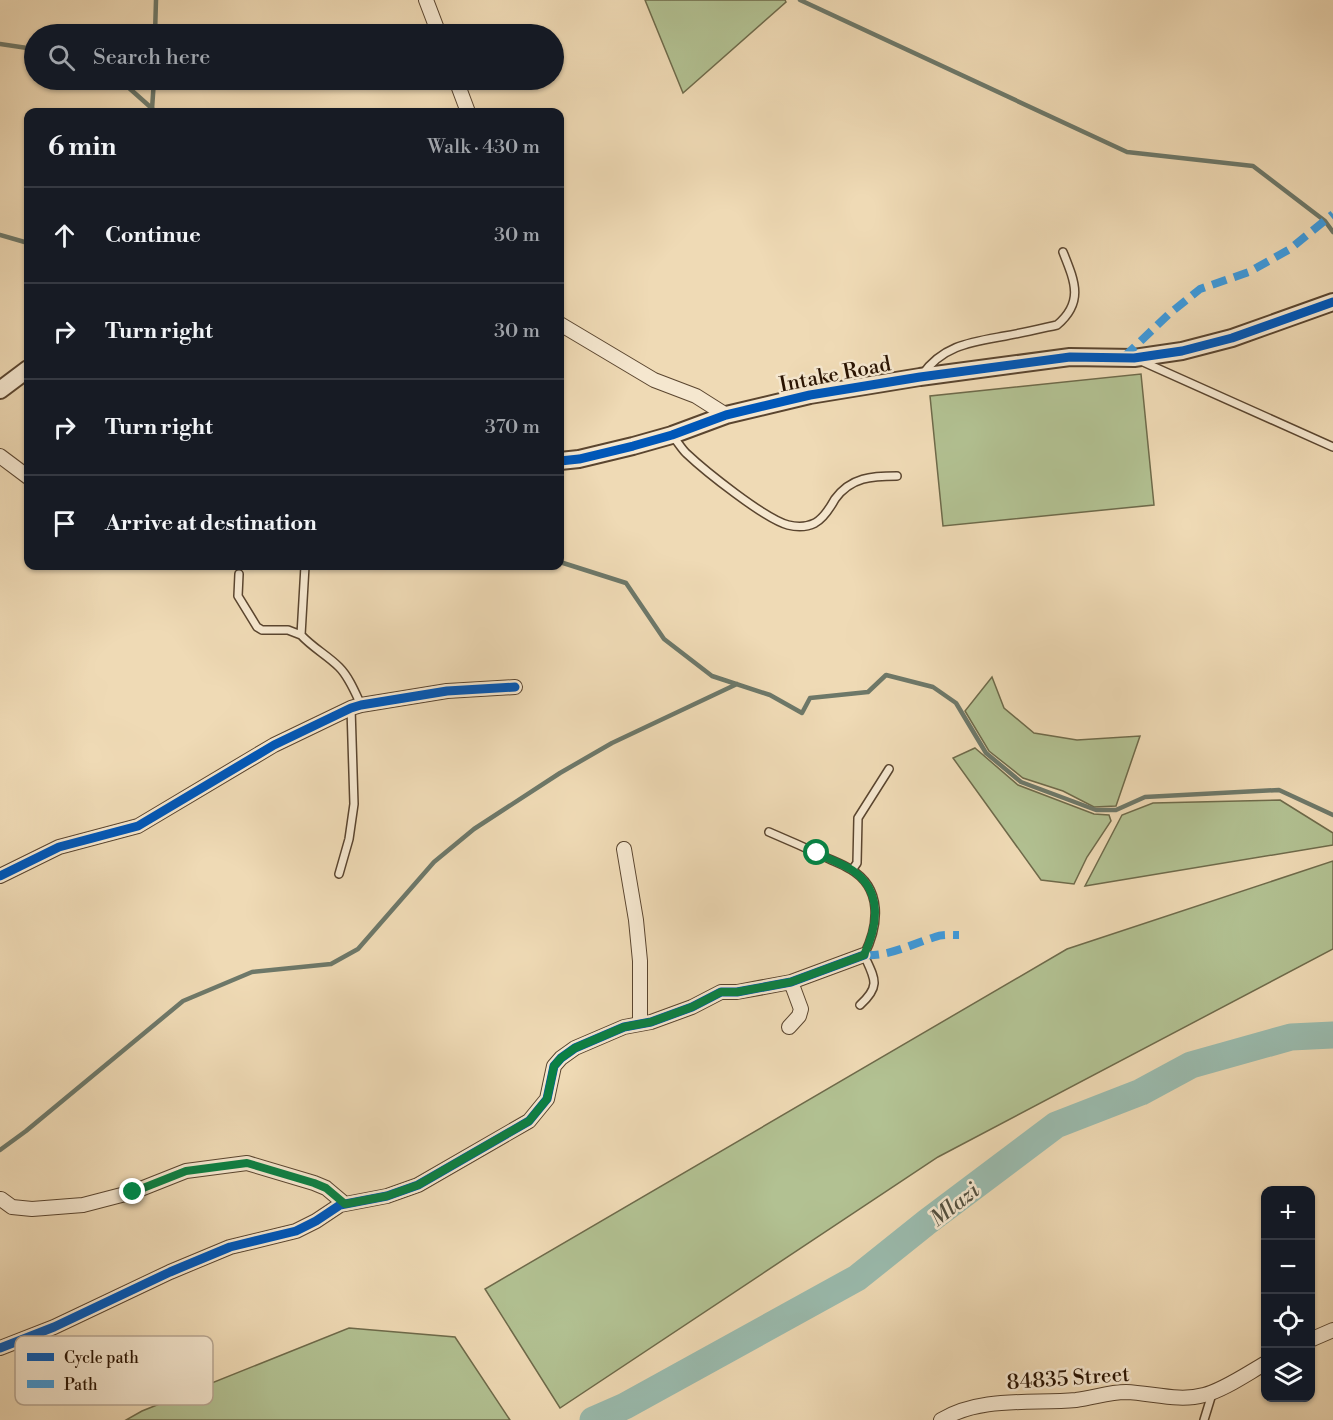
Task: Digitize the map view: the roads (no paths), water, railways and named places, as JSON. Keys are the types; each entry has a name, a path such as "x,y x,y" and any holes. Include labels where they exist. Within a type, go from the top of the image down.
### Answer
{"street":[{"path":"426,0 435,24"},
{"path":"460,90 466,108"},
{"name":"Intake Road","path":"564,461 579,459 672,435 726,416 810,394 1070,357 1129,357 1182,351 1232,338 1333,302"},
{"path":"564,326 654,380 696,396 726,416"},
{"path":"0,390 24,372"},
{"path":"0,456 24,474"},
{"path":"0,876 59,847 138,826 274,745 356,706 447,691 515,687"},
{"path":"624,849 639,951 640,1023"},
{"path":"31,1336 230,1247 296,1231 345,1204 387,1196 418,1185 529,1121 547,1099 553,1071 561,1058 575,1048 624,1027 651,1022 692,1007 721,992 737,992 791,982 864,955"},
{"path":"789,1027 799,1016 801,1009 791,982"},
{"path":"1,1199 12,1208 32,1209 83,1205 133,1192 186,1171 247,1163 326,1188 345,1204"},
{"path":"1315,1338 1333,1329"},
{"path":"0,1348 15,1342"},
{"name":"84835 Street","path":"941,1420 964,1409 1012,1402 1078,1400 1125,1392 1189,1397 1205,1395 1261,1366"}],"lane":[{"path":"920,377 931,362 966,343 1056,325 1067,316 1074,305 1075,289 1063,252"},
{"path":"1129,357 1333,447"},
{"path":"672,435 685,452 729,488 787,524 812,525 821,519 837,496 856,480 867,477 897,476"},
{"path":"301,635 305,570"},
{"path":"239,574 238,596 257,627 262,630 288,630 301,635 310,645 340,668 354,689 356,706 354,804 349,839 339,874"},
{"path":"852,870 857,863 858,818 889,769"},
{"path":"769,832 852,870 873,894 876,909 872,939 864,955 873,976 874,986 872,994 860,1005"},
{"path":"1204,1420 1212,1391"}],"waterway":[{"path":"155,24 156,0"},
{"path":"800,0 1127,152 1253,166 1325,221 1333,232"},
{"path":"0,44 24,48"},
{"path":"131,90 152,108"},
{"path":"152,108 153,90"},
{"path":"0,235 24,242"},
{"path":"564,563 626,583 664,639 712,676 770,695 802,713 810,698 868,692 886,675 933,687 956,703 986,753 1021,782 1096,810 1116,810 1145,797 1279,790 1333,815"},
{"path":"0,1150 183,1001 252,972 331,964 358,949 434,862 474,829 560,773 612,743 737,684"},
{"name":"Mlazi","path":"593,1420 625,1406 857,1278 1056,1125 1141,1092 1191,1065 1291,1037 1333,1035"}]}
